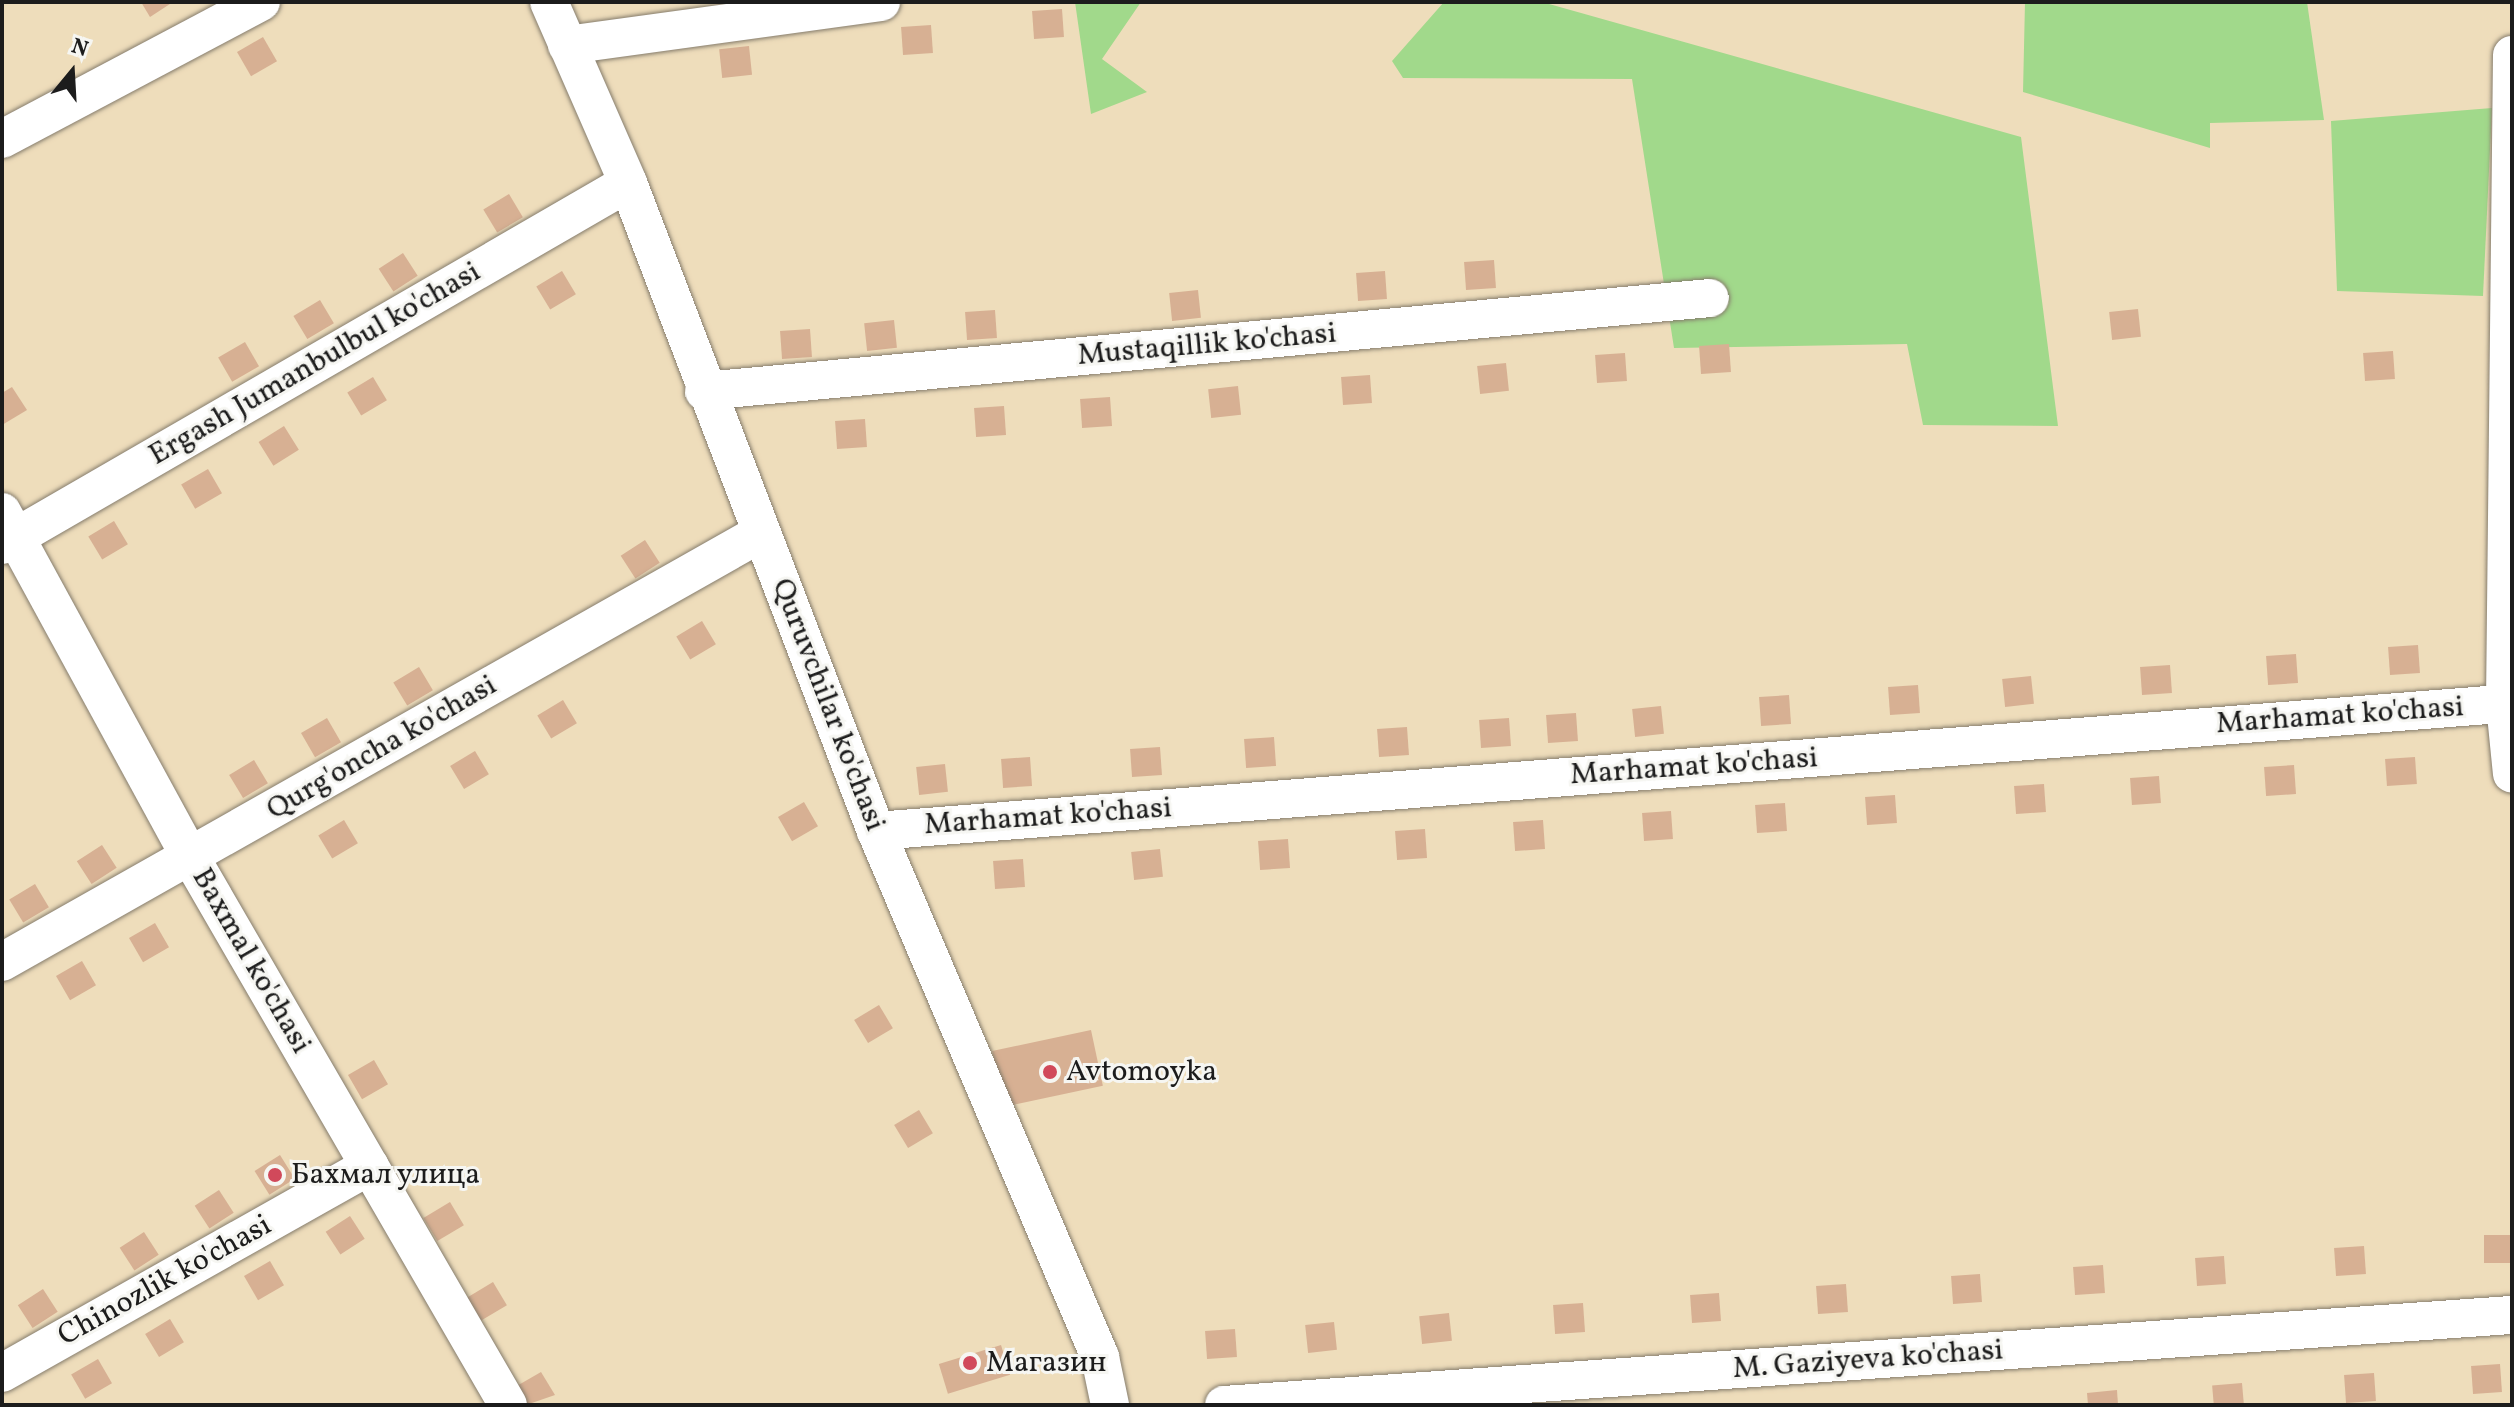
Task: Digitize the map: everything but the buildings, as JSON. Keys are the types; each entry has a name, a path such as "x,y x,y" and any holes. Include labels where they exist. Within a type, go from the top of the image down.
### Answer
{"street":[{"path":"2,139 261,2"},
{"name":"Quruvchilar ko'chasi","path":"549,2 628,183 704,391 876,831 1100,1357 1110,1405"},
{"path":"567,45 881,2"},
{"path":"2512,55 2508,703 2512,774"},
{"name":"Ergash Jumanbulbul ko'chasi","path":"6,532 628,183"},
{"name":"Mustaqillik ko'chasi","path":"704,391 1710,298"},
{"name":"Baхmal ko'chasi","path":"6,532 508,1405"},
{"name":"Qurg'oncha ko'chasi","path":"2,962 191,858 761,533"},
{"name":"Marhamat ko'chasi","path":"876,831 2508,703"},
{"name":"Сhinozlik ko'chasi","path":"2,1373 370,1166"},
{"name":"M. Gaziyeva ko'chasi","path":"1224,1405 2512,1315"}],"green space":[{"path":"1075,2 1141,2 1102,59 1147,92 1091,114"},
{"path":"1444,2 1542,2 2021,137 2058,426 1923,425 1907,344 1674,348 1632,79 1403,78 1392,61"},
{"path":"2025,2 2307,2 2324,120 2210,123 2210,148 2023,92"},
{"path":"2492,108 2483,296 2337,291 2331,121"}],"place":[{"name":"Avtomoyka","path":"1050,1072"},
{"name":"Бахмал улица","path":"275,1175"},
{"name":"Магазин","path":"970,1363"}]}
